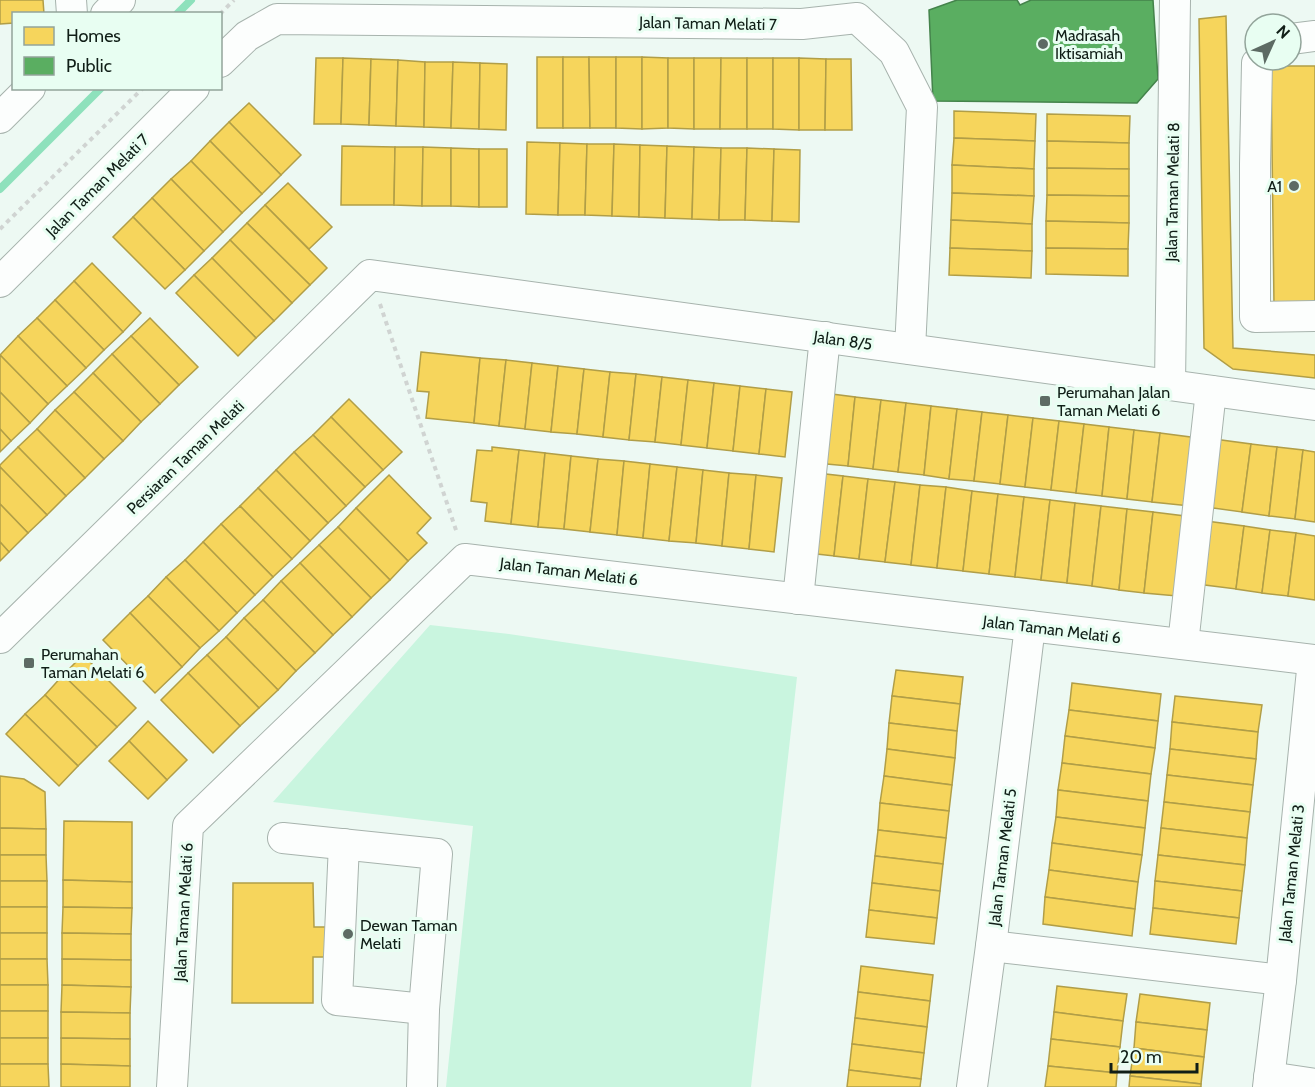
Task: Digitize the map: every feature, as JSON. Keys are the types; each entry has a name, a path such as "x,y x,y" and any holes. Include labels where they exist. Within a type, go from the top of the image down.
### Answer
{"street":[{"path":"108,12 120,0"},
{"name":"Jalan Taman Melati 8","path":"1170,385 1175,0"},
{"name":"Jalan Taman Melati 7","path":"222,60 247,36 277,19 802,24 857,18 894,52 922,107 910,349"},
{"path":"1257,72 1255,317 1315,316"},
{"path":"0,118 28,90"},
{"name":"Jalan Taman Melati 7","path":"0,282 192,90"},
{"name":"Jalan 8/5","path":"370,275 1315,405"},
{"name":"Persiaran Taman Melati","path":"0,638 370,275"},
{"path":"798,599 825,337"},
{"path":"1183,644 1211,391"},
{"name":"Jalan Taman Melati 6","path":"172,1087 188,826 465,559 1314,660"},
{"name":"Jalan Taman Melati 5","path":"972,1087 1030,626"},
{"name":"Jalan Taman Melati 3","path":"1268,1082 1281,980 1314,660"},
{"path":"283,838 437,854 424,1009 422,1087"},
{"path":"344,844 337,1000 424,1009"},
{"path":"991,946 1281,980"},
{"path":"1268,1082 1315,1084"}],"path":[{"path":"222,12 234,0"},
{"path":"0,229 141,90"},
{"path":"370,275 465,559"}],"green space":[{"path":"430,625 509,634 797,677 751,1087 446,1087 473,826 273,802"}],"building: Homes":[{"path":"0,0 43,0 44,12 12,12 12,23 0,24"},
{"path":"1226,16 1233,348 1315,355 1315,378 1233,369 1204,348 1199,19"},
{"path":"537,57 563,57 563,128 537,128"},
{"path":"563,57 589,57 590,128 563,128"},
{"path":"589,57 616,57 616,128 590,128"},
{"path":"616,57 642,57 642,129 616,128"},
{"path":"642,57 668,58 668,128 642,129"},
{"path":"316,58 343,58 341,124 314,124"},
{"path":"343,58 371,59 369,125 341,124"},
{"path":"668,58 694,58 694,129 668,128"},
{"path":"694,58 721,58 720,129 694,129"},
{"path":"721,58 747,58 747,129 720,129"},
{"path":"747,58 773,58 773,129 747,129"},
{"path":"773,58 799,58 799,130 773,129"},
{"path":"799,58 826,59 825,130 799,130"},
{"path":"371,59 398,60 396,126 369,125"},
{"path":"826,59 851,59 852,130 825,130"},
{"path":"398,60 425,62 424,127 396,126"},
{"path":"425,62 453,62 451,128 424,127"},
{"path":"453,62 480,63 479,129 451,128"},
{"path":"480,63 507,64 506,130 479,129"},
{"name":"A1","path":"1303,66 1315,66 1315,305 1274,305 1271,72 1303,72"},
{"path":"249,103 301,155 281,175 229,122"},
{"path":"954,111 1036,114 1035,141 954,138"},
{"path":"1047,114 1130,116 1129,143 1047,141"},
{"path":"229,122 281,175 262,194 210,141"},
{"path":"954,138 1035,141 1034,169 952,165"},
{"path":"210,141 262,194 242,213 191,161"},
{"path":"1047,141 1129,143 1129,169 1047,168"},
{"path":"527,142 560,143 558,215 526,214"},
{"path":"560,143 587,144 585,215 558,215"},
{"path":"587,144 614,144 612,216 585,215"},
{"path":"614,144 640,145 639,217 612,216"},
{"path":"640,145 667,146 665,218 639,217"},
{"path":"342,146 395,147 394,205 341,205"},
{"path":"667,146 694,147 692,219 665,218"},
{"path":"395,147 423,147 422,206 394,205"},
{"path":"423,147 451,148 451,206 422,206"},
{"path":"694,147 721,148 719,220 692,219"},
{"path":"451,148 479,149 479,207 451,206"},
{"path":"721,148 747,148 745,220 719,220"},
{"path":"747,148 774,149 772,221 745,220"},
{"path":"479,149 507,149 507,207 479,207"},
{"path":"774,149 800,150 799,222 772,221"},
{"path":"191,161 242,213 223,232 171,179"},
{"path":"952,165 1034,169 1034,196 952,193"},
{"path":"1047,168 1129,169 1129,196 1047,195"},
{"path":"171,179 223,232 204,251 152,198"},
{"path":"288,183 332,227 309,249 265,205"},
{"path":"952,193 1034,196 1032,224 951,220"},
{"path":"1047,195 1129,196 1129,223 1046,221"},
{"path":"152,198 204,251 185,270 133,217"},
{"path":"265,205 327,268 310,285 247,223"},
{"path":"133,217 185,270 165,289 113,237"},
{"path":"951,220 1032,224 1032,251 950,248"},
{"path":"1046,221 1129,223 1128,249 1046,248"},
{"path":"247,223 310,285 292,303 230,240"},
{"path":"230,240 292,303 274,321 212,258"},
{"path":"950,248 1032,251 1031,278 949,275"},
{"path":"1046,248 1128,249 1128,276 1046,274"},
{"path":"212,258 274,321 256,338 194,275"},
{"path":"92,263 141,313 123,332 74,281"},
{"path":"194,275 256,338 238,356 176,293"},
{"path":"74,281 123,332 104,350 55,300"},
{"path":"55,300 104,350 86,368 37,318"},
{"path":"37,318 86,368 67,386 18,336"},
{"path":"150,318 198,367 179,385 131,336"},
{"path":"18,336 67,386 48,404 0,355"},
{"path":"131,336 179,385 160,404 112,354"},
{"path":"421,352 480,358 474,423 426,418 429,392 417,391"},
{"path":"112,354 160,404 141,422 93,373"},
{"path":"0,355 48,404 30,423 0,392"},
{"path":"480,358 506,360 499,426 474,423"},
{"path":"506,360 532,363 525,429 499,426"},
{"path":"532,363 558,366 551,432 525,429"},
{"path":"558,366 584,369 577,434 551,432"},
{"path":"584,369 610,372 603,437 577,434"},
{"path":"610,372 636,374 629,440 603,437"},
{"path":"93,373 141,422 123,441 74,392"},
{"path":"636,374 662,377 655,442 629,440"},
{"path":"662,377 688,380 681,445 655,442"},
{"path":"688,380 714,383 707,448 681,445"},
{"path":"714,383 740,386 733,451 707,448"},
{"path":"740,386 766,389 759,454 733,451"},
{"path":"766,389 792,392 785,457 759,454"},
{"path":"0,392 30,423 11,441 0,429"},
{"path":"74,392 123,441 104,459 55,410"},
{"path":"824,393 855,397 848,466 816,463"},
{"path":"855,397 881,400 873,469 848,466"},
{"path":"349,399 402,452 383,470 331,417"},
{"path":"881,400 906,403 898,472 873,469"},
{"path":"906,403 931,406 924,475 898,472"},
{"path":"931,406 957,409 949,479 924,475"},
{"path":"957,409 982,412 974,481 949,479"},
{"path":"55,410 104,459 85,478 37,429"},
{"path":"982,412 1008,415 1000,484 974,481"},
{"path":"1008,415 1033,418 1025,487 1000,484"},
{"path":"331,417 383,470 365,487 313,435"},
{"path":"1033,418 1059,421 1051,490 1025,487"},
{"path":"1059,421 1084,424 1076,493 1051,490"},
{"path":"1084,424 1109,427 1102,496 1076,493"},
{"path":"1109,427 1134,430 1127,499 1102,496"},
{"path":"0,429 11,441 0,452"},
{"path":"37,429 85,478 66,496 18,447"},
{"path":"1134,430 1160,433 1152,502 1127,499"},
{"path":"1160,433 1198,438 1190,506 1152,502"},
{"path":"313,435 365,487 346,506 294,452"},
{"path":"1214,439 1251,444 1242,512 1206,507"},
{"path":"1251,444 1277,447 1269,516 1242,512"},
{"path":"18,447 66,496 47,515 0,467"},
{"path":"492,447 519,450 511,524 485,521 487,503 471,501 477,450 492,451"},
{"path":"1277,447 1303,450 1295,519 1269,516"},
{"path":"519,450 545,453 538,527 511,524"},
{"path":"1303,450 1315,452 1315,522 1295,519"},
{"path":"294,452 346,506 328,523 276,470"},
{"path":"545,453 571,456 564,529 538,527"},
{"path":"571,456 598,459 590,532 564,529"},
{"path":"598,459 624,461 617,535 590,532"},
{"path":"624,461 650,464 643,538 617,535"},
{"path":"650,464 677,467 669,541 643,538"},
{"path":"0,467 47,515 28,533 0,504"},
{"path":"677,467 703,470 696,543 669,541"},
{"path":"276,470 328,523 310,541 258,488"},
{"path":"703,470 729,473 722,546 696,543"},
{"path":"729,473 756,475 749,549 722,546"},
{"path":"817,473 843,476 834,556 808,553"},
{"path":"389,475 431,518 417,533 427,543 408,561 356,508"},
{"path":"756,475 782,478 774,552 749,549"},
{"path":"843,476 868,479 859,559 834,556"},
{"path":"868,479 895,482 885,562 859,559"},
{"path":"895,482 920,485 911,565 885,562"},
{"path":"920,485 946,487 937,568 911,565"},
{"path":"946,487 972,491 963,571 937,568"},
{"path":"258,488 310,541 292,559 240,506"},
{"path":"972,491 998,494 989,574 963,571"},
{"path":"998,494 1024,497 1015,577 989,574"},
{"path":"1024,497 1050,500 1041,580 1015,577"},
{"path":"1050,500 1075,503 1067,583 1041,580"},
{"path":"1075,503 1101,506 1092,586 1067,583"},
{"path":"0,504 28,533 9,552 0,542"},
{"path":"240,506 292,559 273,577 221,524"},
{"path":"1101,506 1127,509 1119,590 1092,586"},
{"path":"356,508 408,561 390,580 338,527"},
{"path":"1127,509 1153,512 1144,593 1119,590"},
{"path":"1153,512 1185,516 1177,596 1144,593"},
{"path":"1206,521 1244,526 1236,589 1197,584"},
{"path":"221,524 273,577 255,595 203,542"},
{"path":"1244,526 1270,530 1262,593 1236,589"},
{"path":"338,527 390,580 371,598 319,545"},
{"path":"1270,530 1296,533 1288,596 1262,593"},
{"path":"1296,533 1315,536 1315,600 1288,596"},
{"path":"0,542 9,552 0,561"},
{"path":"203,542 255,595 237,613 185,560"},
{"path":"319,545 371,598 352,617 300,563"},
{"path":"185,560 237,613 219,631 166,577"},
{"path":"300,563 352,617 333,635 281,581"},
{"path":"166,577 219,631 200,648 148,596"},
{"path":"281,581 333,635 315,653 263,600"},
{"path":"148,596 200,648 182,667 130,613"},
{"path":"263,600 315,653 296,671 244,618"},
{"path":"130,613 182,667 155,693 103,640"},
{"path":"244,618 296,671 278,690 226,637"},
{"path":"226,637 278,690 259,708 207,655"},
{"path":"83,655 136,708 117,727 63,675"},
{"path":"207,655 259,708 240,726 188,673"},
{"path":"896,670 963,677 960,704 892,696"},
{"path":"188,673 240,726 213,753 161,700"},
{"path":"63,675 117,727 97,747 45,695"},
{"path":"1072,683 1161,694 1158,721 1069,710"},
{"path":"45,695 97,747 78,766 25,714"},
{"path":"892,696 960,704 957,731 889,723"},
{"path":"1175,696 1262,705 1258,732 1172,722"},
{"path":"1069,710 1158,721 1155,748 1065,736"},
{"path":"25,714 78,766 59,786 6,734"},
{"path":"148,721 187,760 167,780 129,741"},
{"path":"1172,722 1258,732 1256,759 1170,749"},
{"path":"889,723 957,731 955,758 887,749"},
{"path":"1065,736 1155,748 1151,774 1062,763"},
{"path":"129,741 167,780 148,799 109,761"},
{"path":"887,749 955,758 952,785 884,776"},
{"path":"1170,749 1256,759 1253,785 1167,775"},
{"path":"1062,763 1151,774 1148,801 1058,790"},
{"path":"1167,775 1253,785 1250,812 1164,802"},
{"path":"0,776 24,779 45,792 46,829 0,828"},
{"path":"884,776 952,785 949,811 880,803"},
{"path":"1058,790 1148,801 1145,828 1056,817"},
{"path":"1164,802 1250,812 1247,838 1161,828"},
{"path":"880,803 949,811 946,838 878,830"},
{"path":"1056,817 1145,828 1142,855 1052,843"},
{"path":"64,821 132,822 132,882 63,880"},
{"path":"0,828 46,829 46,855 0,855"},
{"path":"1161,828 1247,838 1245,865 1158,855"},
{"path":"878,830 946,838 943,864 875,856"},
{"path":"1052,843 1142,855 1138,882 1049,870"},
{"path":"0,855 46,855 47,881 0,881"},
{"path":"1158,855 1245,865 1242,891 1155,881"},
{"path":"875,856 943,864 940,891 872,883"},
{"path":"1049,870 1138,882 1135,909 1045,897"},
{"path":"63,880 132,882 132,908 63,907"},
{"path":"0,881 47,881 47,907 0,907"},
{"path":"1155,881 1242,891 1239,918 1153,908"},
{"path":"233,883 313,883 314,927 328,927 328,957 313,957 313,1003 232,1003"},
{"path":"872,883 940,891 937,918 869,910"},
{"path":"1045,897 1135,909 1132,936 1043,924"},
{"path":"0,907 47,907 47,933 0,933"},
{"path":"63,907 132,908 131,934 62,933"},
{"path":"1153,908 1239,918 1236,944 1150,934"},
{"path":"869,910 937,918 934,944 866,937"},
{"path":"0,933 47,933 47,959 0,959"},
{"path":"62,933 131,934 131,960 62,959"},
{"path":"0,959 47,959 48,985 0,985"},
{"path":"62,959 131,960 131,987 62,985"},
{"path":"861,966 933,975 930,1001 858,992"},
{"path":"0,985 48,985 48,1011 0,1011"},
{"path":"62,985 131,987 130,1013 61,1012"},
{"path":"1057,986 1127,994 1123,1021 1054,1012"},
{"path":"858,992 930,1001 927,1027 855,1018"},
{"path":"1140,994 1210,1003 1207,1030 1136,1022"},
{"path":"0,1011 48,1011 48,1038 0,1038"},
{"path":"61,1012 130,1013 130,1039 61,1038"},
{"path":"1054,1012 1123,1021 1120,1047 1051,1039"},
{"path":"855,1018 927,1027 924,1053 852,1044"},
{"path":"1136,1022 1207,1030 1204,1057 1134,1048"},
{"path":"0,1038 48,1038 48,1064 0,1064"},
{"path":"61,1038 130,1039 130,1066 61,1064"},
{"path":"1051,1039 1120,1047 1117,1073 1048,1066"},
{"path":"852,1044 924,1053 921,1079 849,1070"},
{"path":"1134,1048 1204,1057 1201,1084 1130,1076"},
{"path":"0,1064 48,1064 49,1087 0,1087"},
{"path":"61,1064 130,1066 130,1087 61,1087"},
{"path":"1048,1066 1117,1073 1116,1087 1045,1087"},
{"path":"849,1070 921,1079 920,1087 847,1087"},
{"path":"1130,1076 1201,1084 1201,1087 1129,1087"}],"building: Public":[{"name":"Madrasah Iktisamiah","path":"957,0 1017,0 1020,5 1031,0 1153,0 1158,79 1137,103 933,101 929,10"}],"waterway":[{"path":"179,12 191,0"},
{"path":"0,189 99,90"}],"place":[{"name":"Madrasah Iktisamiah","path":"1043,44"},
{"name":"A1","path":"1294,186"},
{"name":"Perumahan Jalan Taman Melati 6","path":"1045,401"},
{"name":"Perumahan Taman Melati 6","path":"29,663"},
{"name":"Dewan Taman Melati","path":"348,934"}]}
